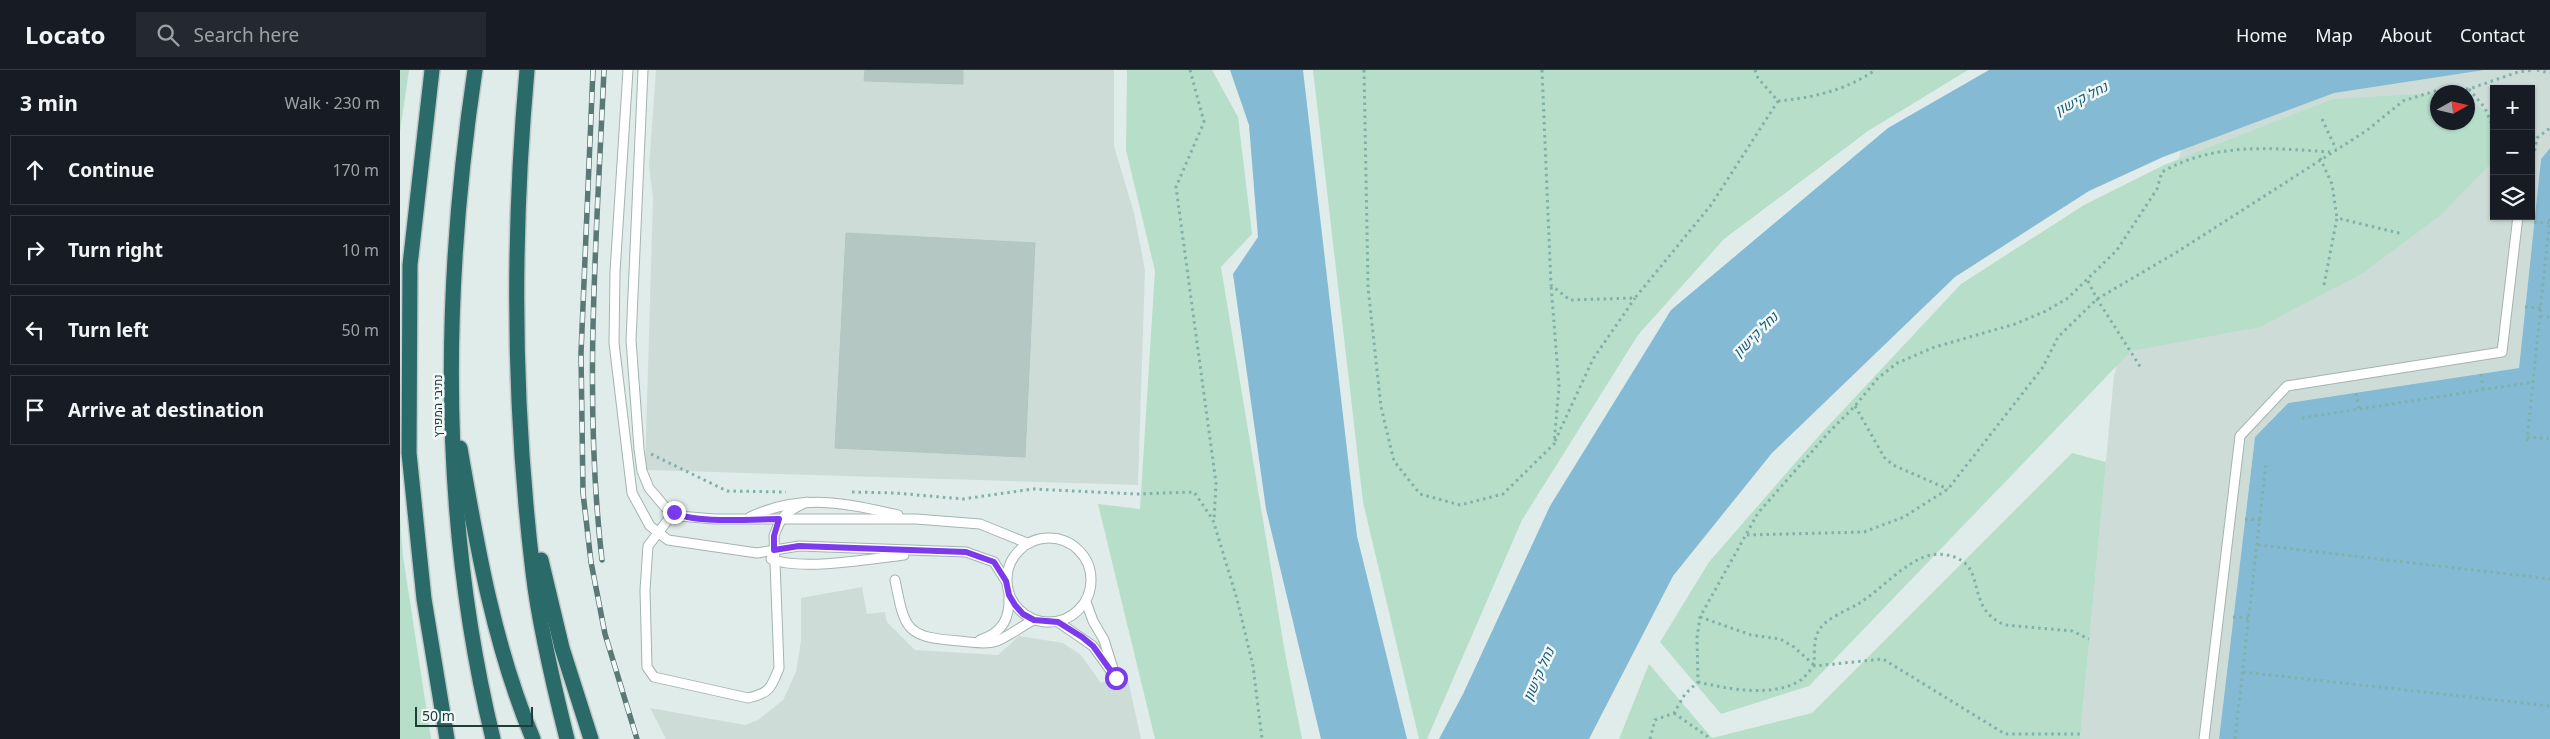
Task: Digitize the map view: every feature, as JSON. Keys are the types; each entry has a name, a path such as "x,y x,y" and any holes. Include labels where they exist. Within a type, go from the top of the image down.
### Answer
{"highway":[{"path":"432,70 410,265 408,453 424,599 447,739"},
{"name":"נתיבי המפרץ","path":"475,70 457,225 452,354 452,459 464,581 483,698 493,739"},
{"path":"527,70 521,140 517,236 520,423 533,574 567,739"},
{"path":"452,354 457,430 474,532 502,648 533,739"},
{"path":"520,423 543,572 562,648 591,739"}],"lane":[{"path":"628,70 616,272 614,344 632,493 650,526 668,540 757,553 774,560 798,563 850,562 934,551"},
{"path":"643,70 630,340 642,471 649,488 665,507 680,516 714,519 916,519 980,524 1027,543"},
{"path":"2204,739 2240,436 2287,386 2502,352 2518,220"},
{"path":"748,518 772,507 796,502 807,502 831,503 916,519"},
{"path":"674,512 648,546 646,590 647,667 654,677 748,698 762,695 771,688 779,668 774,560 774,536 779,519 791,509 807,502"},
{"path":"1006,581 1012,559 1027,543 1040,538 1054,538 1068,542 1079,550 1087,561 1091,575 1091,589 1086,602 1078,611 1058,622"},
{"path":"757,553 799,546 966,552 994,562 1006,581 1010,607 1005,623 998,631 988,638 972,642"},
{"path":"895,580 901,609 908,625 918,635 932,639 988,644 999,640 1034,620"},
{"path":"1009,595 1015,605 1034,620 1058,622 1093,646 1116,678 1104,640 1092,621 1086,602"}],"path":[{"path":"1190,70 1204,122 1176,187 1216,483 1214,520"},
{"path":"1364,70 1368,287 1381,407 1394,461 1420,494 1460,505 1503,494 1554,444 1592,359 1635,298 1710,205 1778,101"},
{"path":"1542,70 1551,285 1559,386 1554,444"},
{"path":"1755,70 1758,78 1778,101"},
{"path":"1778,101 1811,98 1864,78 1875,70"},
{"path":"2475,86 2518,72 2536,70 2550,73"},
{"path":"1747,535 1864,532 1904,517 1948,490 2043,367 2058,337 2096,299 2177,252 2320,158 2366,131 2403,101 2430,93"},
{"path":"2475,96 2485,108 2490,120"},
{"path":"2322,119 2336,149"},
{"path":"2535,149 2537,138 2550,128"},
{"path":"1650,739 1655,720 1674,713 1685,694 1698,682 1697,638 1700,617 1758,513 1830,431 1856,406 1878,378 1897,362 1935,347 2015,324 2046,311 2068,298 2088,281 2117,250 2157,189 2162,172 2177,163 2206,154 2243,148 2272,147 2330,152"},
{"path":"2320,158 2332,184 2337,218 2324,285"},
{"path":"2550,216 2527,439 2550,439"},
{"path":"2337,218 2403,234"},
{"path":"2534,222 2549,223"},
{"path":"2088,281 2096,299 2141,368"},
{"path":"1551,285 1570,300 1635,298"},
{"path":"2525,307 2540,308"},
{"path":"2540,316 2550,317"},
{"path":"2480,374 2483,390"},
{"path":"2302,418 2533,382"},
{"path":"2356,393 2358,409"},
{"path":"1856,406 1875,444 1893,465 1948,490"},
{"path":"2235,739 2266,463"},
{"path":"2243,512 2243,520 2261,520"},
{"path":"2258,545 2550,579"},
{"path":"1698,682 1726,688 1758,691 1801,680 1814,666 1818,631 1829,621 1861,602 1927,556 1944,554 1957,558 1972,570 1980,601 1986,613 1995,621 2005,625 2072,631 2089,639"},
{"path":"2228,625 2231,616 2249,618"},
{"path":"1700,617 1751,635 1780,639 1794,647 1814,666 1883,659 2005,734 2081,734"},
{"path":"2243,672 2550,706"},
{"path":"1674,713 1711,739"}],"shaded area":[{"path":"656,70 1114,70 1114,146 1134,213 1145,270 1138,485 645,470 653,198 649,166"},
{"path":"2205,70 2550,70 2550,148 2541,159 2535,216 2535,85 2490,85 2490,220 2535,220 2519,368 2287,403 2255,437 2219,739 2080,739 2114,375"},
{"path":"862,587 867,614 885,612 887,622 915,650 998,655 1019,636 1063,643 1081,655 1101,683 1127,675 1141,739 666,739 650,708 745,725 758,720 783,700 796,672 801,641 801,598"}],"green space":[{"path":"400,70 409,70 400,132"},
{"path":"1127,70 1212,70 1238,117 1252,234 1221,267 1285,653 1302,739 1155,739 1098,504 1140,509 1155,271 1126,150"},
{"path":"1313,70 1968,70 1868,131 1724,239 1638,335 1522,520 1427,739 1419,739 1363,502"},
{"path":"2430,93 2430,130 2475,130 2475,103 2490,115 2490,164 2441,215 2363,273 2260,327 2131,351 1809,686 1721,714 1660,642 1709,562 1816,439 1961,284 2084,205 2164,165 2333,99"},
{"path":"2072,453 2106,462 2080,739 1619,739 1649,664 1712,738 1812,713"},
{"path":"400,517 403,556 431,739 400,739"}],"water":[{"path":"1230,70 1303,70 1357,536 1407,739 1321,739 1266,509 1233,274 1258,237 1249,125"},
{"name":"נחל קישון","path":"1989,70 2484,70 2334,93 2163,157 2089,191 1955,277 1772,453 1673,576 1589,739 1439,739 1463,694 1550,506 1671,310 1888,128"},
{"path":"2550,148 2550,739 2219,739 2255,437 2288,403 2519,368 2541,159"}],"building":[{"path":"865,70 963,70 963,84 864,81"},
{"path":"846,233 1035,243 1025,457 835,448"}],"railway":[{"path":"593,70 581,353 583,493 591,562 605,634 637,739"},
{"path":"602,560 596,499 592,376 595,254 604,70"}],"route":[{"path":"674,512 680,516 714,519 779,519 774,536 774,550 799,546 864,550 966,552 994,562 1006,581 1009,595 1023,614 1034,620 1058,622 1082,637 1093,646 1116,678"}]}
